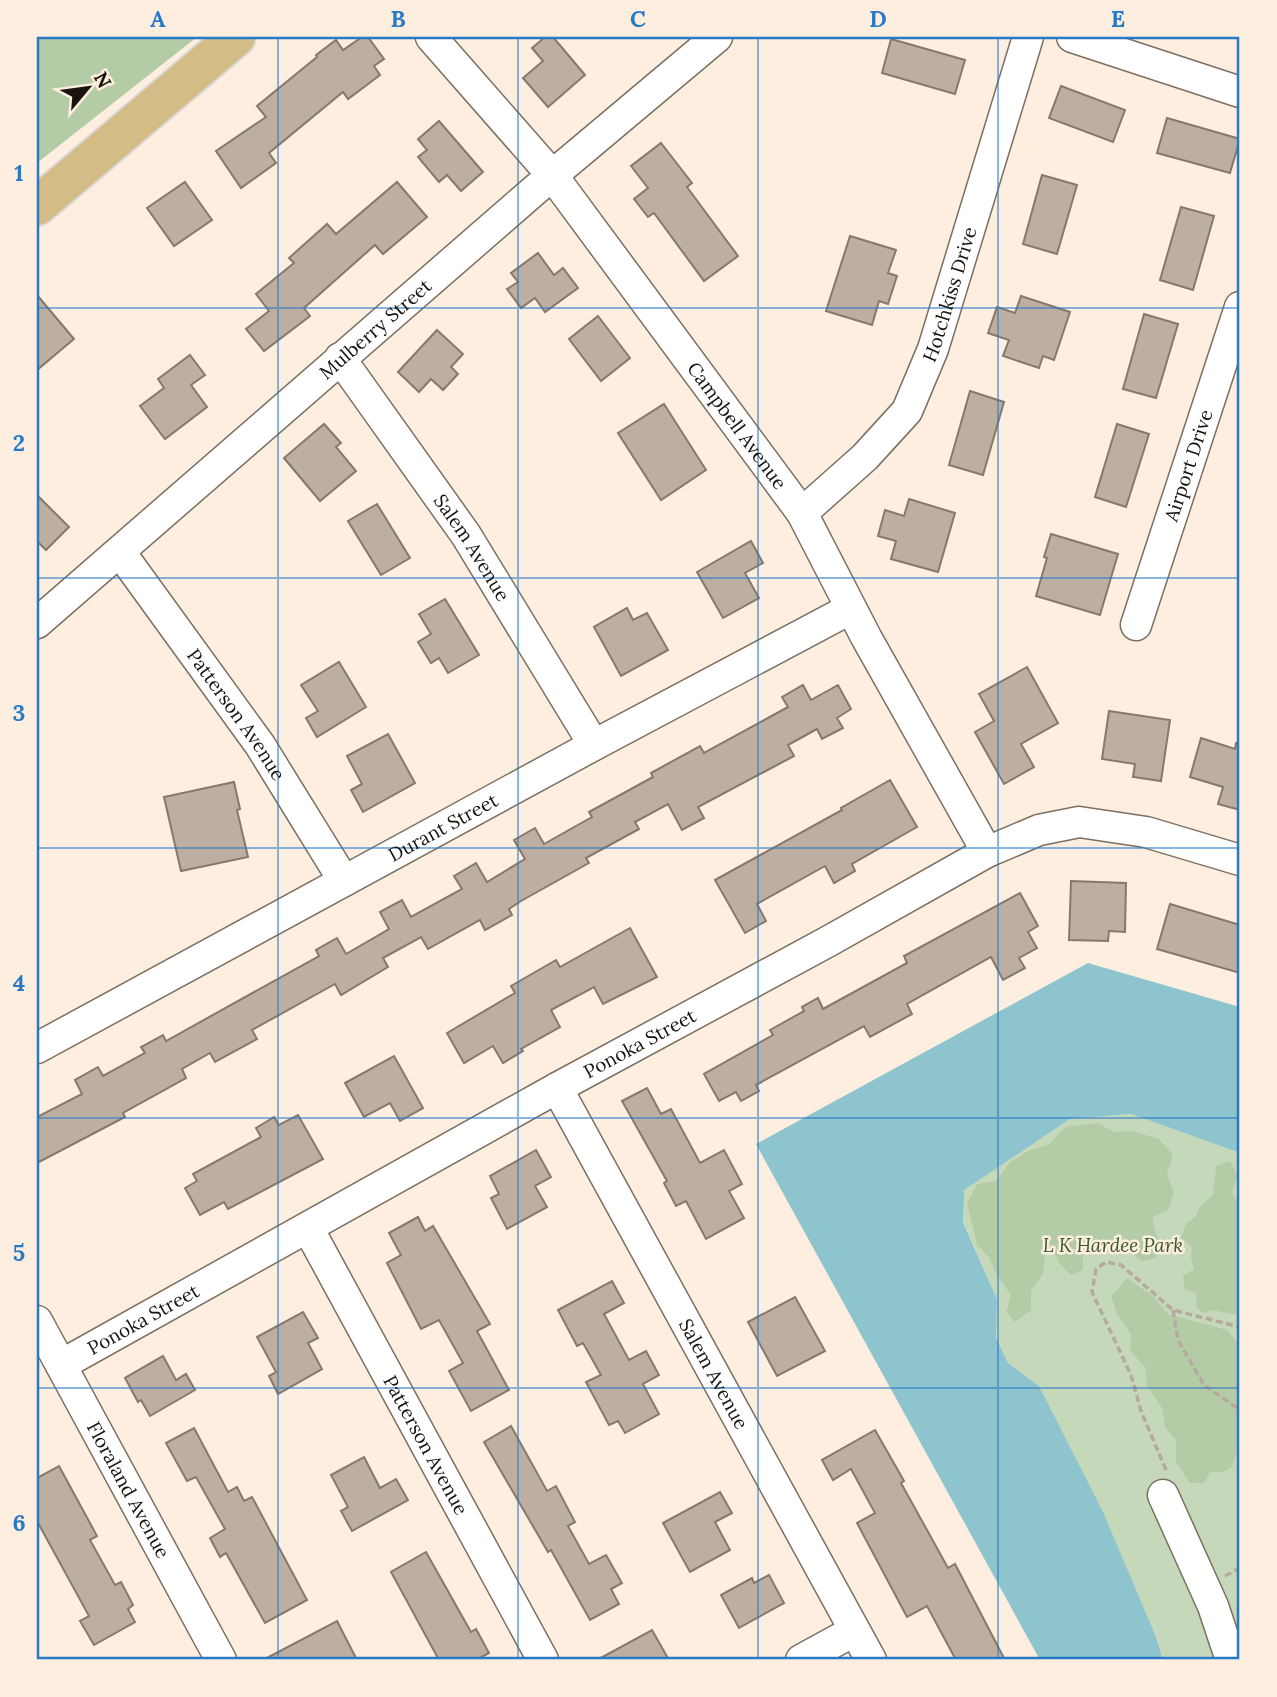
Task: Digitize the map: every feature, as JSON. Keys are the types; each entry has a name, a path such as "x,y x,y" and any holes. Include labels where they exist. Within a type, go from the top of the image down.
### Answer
{"main road":[{"path":"37,206 236,37"}],"street":[{"name":"Campbell Avenue","path":"430,37 552,175 802,513 850,608 987,852"},
{"name":"Mulberry Street","path":"37,623 552,175 717,37"},
{"name":"Hotchkiss Drive","path":"802,513 865,457 907,411 933,349 1028,37"},
{"path":"1072,37 1240,92"},
{"name":"Airport Drive","path":"1136,625 1240,307"},
{"name":"Salem Avenue","path":"340,358 466,536 594,744"},
{"name":"Patterson Avenue","path":"120,552 260,745 344,881"},
{"name":"Durant Street","path":"37,1048 594,744 850,608"},
{"name":"Ponoka Street","path":"61,1365 987,852 1039,830 1079,822 1146,832 1240,860"},
{"name":"Salem Avenue","path":"557,1088 871,1660"},
{"name":"Patterson Avenue","path":"308,1228 543,1660"},
{"name":"Floraland Avenue","path":"37,1321 221,1660"},
{"path":"1165,1483 1213,1605 1231,1660"},
{"path":"801,1660 854,1631"}],"path":[{"path":"1165,1483 1127,1365 1092,1292 1096,1269 1106,1262 1121,1265 1173,1310 1240,1327"},
{"path":"1173,1310 1178,1339 1204,1385 1240,1410"}],"green space":[{"path":"37,37 197,37 37,163"},
{"name":"L K Hardee Park","path":"1131,1114 1240,1153 1240,1660 1163,1660 1156,1637 1039,1386 1008,1363 996,1336 997,1299 963,1221 963,1190 1070,1119"},
{"path":"1098,1123 1114,1132 1132,1131 1159,1139 1173,1155 1167,1175 1174,1192 1169,1209 1153,1217 1158,1241 1157,1258 1142,1261 1128,1251 1125,1237 1095,1252 1083,1251 1083,1270 1071,1275 1059,1263 1054,1252 1045,1254 1043,1274 1031,1291 1031,1310 1015,1322 1006,1312 1011,1295 989,1257 977,1245 967,1203 977,1184 996,1181 1010,1162 1030,1150 1049,1145 1065,1127"},
{"path":"1230,1161 1238,1176 1232,1192 1240,1207 1240,1313 1237,1315 1212,1310 1204,1313 1197,1308 1196,1293 1185,1289 1183,1276 1194,1269 1192,1247 1181,1238 1186,1224 1213,1195 1216,1166"},
{"path":"1127,1278 1154,1297 1168,1314 1227,1330 1240,1345 1240,1452 1236,1455 1232,1467 1223,1472 1210,1472 1204,1483 1190,1483 1176,1462 1176,1440 1165,1427 1162,1408 1147,1385 1145,1367 1130,1351 1131,1334 1117,1314 1111,1296"}],"water":[{"path":"1088,963 1240,1007 1240,1153 1131,1114 1070,1119 964,1190 963,1222 997,1299 996,1337 1008,1363 1039,1386 1103,1512 1156,1637 1163,1660 1040,1660 756,1144"}],"building":[{"path":"362,37 368,37 384,59 374,66 380,75 348,99 343,92 269,153 276,163 241,188 216,151 266,117 257,106 317,57 316,55 336,40 343,50"},
{"path":"545,37 553,37 585,75 548,107 523,78 543,61 532,48"},
{"path":"891,39 965,60 955,94 882,73"},
{"path":"1061,86 1125,110 1113,142 1049,118"},
{"path":"1167,118 1240,139 1230,173 1157,153"},
{"path":"439,121 483,172 461,191 447,175 439,182 418,157 427,150 418,139"},
{"path":"661,143 692,183 687,187 738,256 704,281 654,213 648,217 634,199 648,188 631,166"},
{"path":"1042,175 1077,185 1057,254 1023,244"},
{"path":"185,182 212,220 174,246 147,208"},
{"path":"397,182 427,217 383,254 375,245 304,308 310,316 264,351 246,329 269,311 256,294 294,263 289,258 327,224 336,234"},
{"path":"1181,207 1214,216 1193,290 1160,280"},
{"path":"850,236 896,250 888,273 897,276 888,304 879,301 872,325 826,311"},
{"path":"538,253 554,275 563,268 578,288 545,312 535,298 521,308 507,289 518,282 511,273"},
{"path":"37,295 74,339 37,370"},
{"path":"1021,296 1070,312 1054,360 1043,356 1039,368 1003,356 1009,340 988,333 997,307 1015,313"},
{"path":"1144,314 1178,324 1156,398 1123,389"},
{"path":"598,316 630,358 601,381 569,339"},
{"path":"437,330 463,354 451,367 458,374 443,390 431,379 419,392 398,372"},
{"path":"190,355 205,375 191,385 207,407 165,439 140,406 164,388 158,379"},
{"path":"970,391 1004,402 983,475 949,465"},
{"path":"664,404 706,470 661,500 618,433"},
{"path":"324,424 341,443 336,447 356,471 320,501 284,458"},
{"path":"1117,424 1149,434 1126,507 1095,497"},
{"path":"37,495 69,527 46,550 37,541"},
{"path":"909,499 955,513 938,572 891,559 896,541 878,536 885,510 904,516"},
{"path":"377,504 410,558 381,575 348,521"},
{"path":"1051,534 1118,554 1100,615 1036,596"},
{"path":"751,541 763,563 745,573 759,598 723,618 697,572"},
{"path":"445,599 479,655 448,673 439,658 431,663 418,642 431,634 419,614"},
{"path":"627,608 633,620 647,613 668,650 621,676 594,627"},
{"path":"339,662 366,707 317,737 306,718 318,711 301,685"},
{"path":"1027,667 1058,723 1021,744 1034,767 1004,784 975,732 994,721 979,694"},
{"path":"803,685 811,700 838,685 851,709 837,718 843,728 822,739 817,729 788,745 794,756 698,807 704,818 682,830 668,804 635,822 639,829 586,858 589,863 509,909 512,915 485,930 480,920 428,949 421,937 383,958 388,967 341,995 335,984 252,1030 257,1039 215,1062 210,1053 182,1069 186,1078 123,1113 125,1117 37,1163 37,1117 82,1094 75,1080 98,1067 103,1076 145,1053 141,1047 163,1035 166,1041 319,956 316,950 337,938 346,954 389,929 380,912 402,900 411,917 462,889 454,876 476,863 487,882 525,859 514,840 535,828 544,844 592,817 589,812 653,777 651,773 700,746 704,753 788,707 782,697"},
{"path":"1109,711 1170,720 1161,781 1133,777 1135,764 1102,759"},
{"path":"388,734 415,783 363,812 351,790 362,784 347,756"},
{"path":"1201,738 1235,749 1236,743 1240,744 1240,810 1218,804 1223,787 1190,777"},
{"path":"890,780 917,827 852,864 855,871 834,883 825,866 757,904 766,921 745,933 715,880 842,810 841,808"},
{"path":"234,782 240,809 237,810 248,857 181,871 164,797"},
{"path":"1071,881 1126,883 1125,932 1109,931 1108,941 1069,940"},
{"path":"1020,893 1038,926 1028,932 1037,948 1019,958 1025,968 1003,980 991,957 907,1004 912,1014 870,1037 864,1026 756,1085 759,1091 741,1101 736,1092 719,1101 704,1074 773,1035 770,1030 804,1011 802,1007 818,998 823,1009 907,963 904,956"},
{"path":"1170,904 1240,925 1240,973 1157,949"},
{"path":"630,928 657,977 603,1004 594,987 551,1010 560,1027 521,1049 523,1051 503,1063 493,1046 464,1063 447,1033 515,993 511,986 556,960 560,967"},
{"path":"394,1056 423,1108 400,1121 390,1103 364,1117 345,1083"},
{"path":"647,1088 661,1114 671,1109 700,1163 724,1150 742,1184 729,1191 744,1218 706,1239 686,1201 676,1206 664,1183 667,1181 622,1101"},
{"path":"298,1115 323,1159 228,1209 224,1202 200,1215 185,1188 197,1181 193,1174 261,1137 256,1128 274,1117 279,1125"},
{"path":"536,1150 551,1177 535,1186 547,1207 507,1229 491,1198 499,1194 490,1176"},
{"path":"418,1217 425,1231 433,1226 490,1324 477,1331 509,1390 471,1411 449,1371 463,1363 439,1320 421,1329 387,1263 401,1255 389,1233"},
{"path":"612,1281 624,1303 604,1314 629,1360 646,1351 659,1375 643,1384 659,1414 625,1433 618,1421 609,1425 586,1382 601,1375 583,1343 577,1346 558,1310"},
{"path":"795,1297 825,1351 777,1376 748,1322"},
{"path":"303,1312 318,1338 308,1343 322,1369 278,1394 269,1376 276,1372 257,1337"},
{"path":"163,1356 176,1380 186,1374 195,1390 150,1416 141,1400 138,1402 125,1378"},
{"path":"511,1426 547,1491 556,1486 575,1522 568,1526 589,1564 606,1555 622,1583 611,1589 619,1604 590,1620 551,1550 548,1552 484,1442"},
{"path":"194,1428 228,1492 237,1487 244,1501 252,1497 307,1600 265,1623 226,1553 220,1557 210,1538 225,1529 196,1477 187,1481 166,1443"},
{"path":"875,1430 948,1568 955,1564 1005,1660 956,1660 927,1606 907,1617 857,1523 875,1513 851,1469 833,1480 822,1460"},
{"path":"364,1457 380,1488 396,1479 408,1500 352,1531 341,1511 348,1507 331,1475"},
{"path":"59,1466 97,1536 90,1540 115,1585 121,1582 133,1605 128,1609 135,1622 94,1645 80,1621 89,1616 37,1521 37,1478"},
{"path":"720,1492 732,1513 715,1522 730,1550 690,1572 663,1523"},
{"path":"426,1552 471,1632 476,1629 489,1653 476,1660 439,1660 391,1572"},
{"path":"769,1575 784,1603 739,1628 721,1595 752,1578 754,1583"},
{"path":"337,1621 357,1660 263,1660"},
{"path":"652,1630 669,1660 597,1660"}]}
